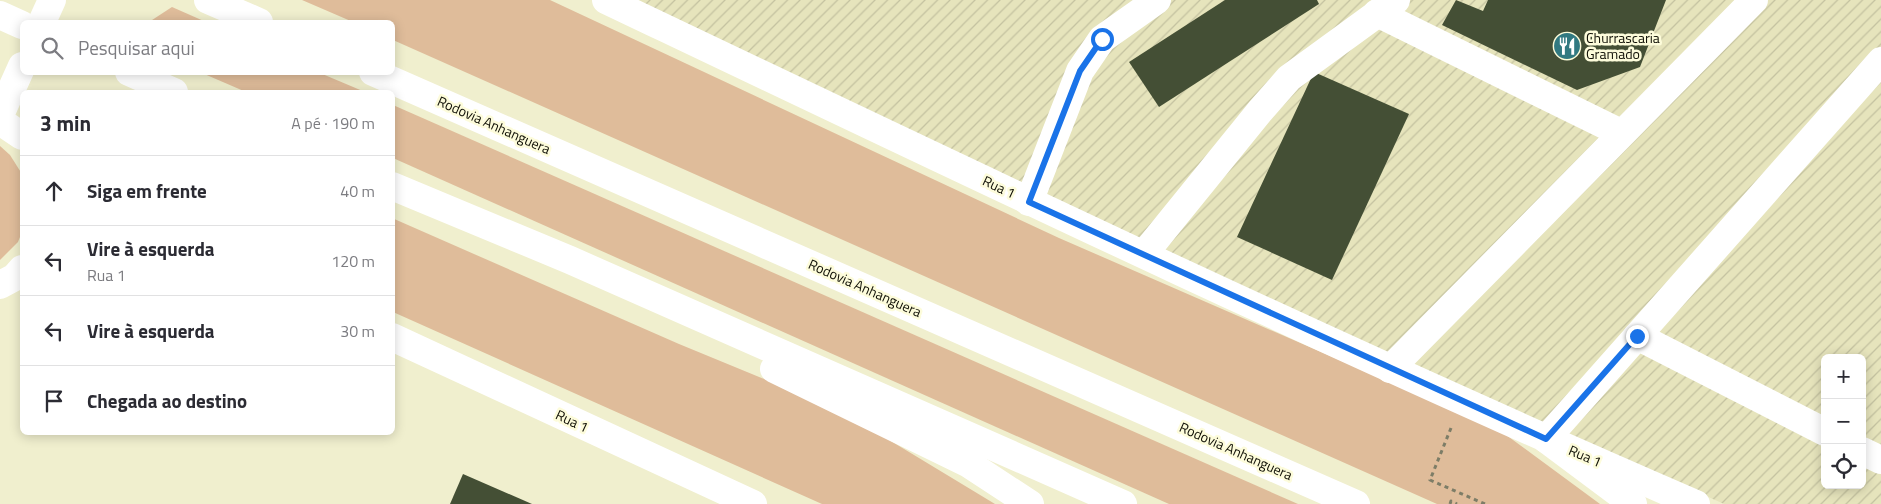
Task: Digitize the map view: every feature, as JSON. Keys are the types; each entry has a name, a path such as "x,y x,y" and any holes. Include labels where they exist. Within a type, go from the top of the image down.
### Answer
{"main road":[{"path":"43,20 52,0"},
{"path":"208,0 254,20"},
{"name":"Rua 1","path":"606,0 1029,202 1390,369 1696,504"},
{"path":"1029,202 1080,71 1102,39 1157,0"},
{"path":"1390,369 1754,0"},
{"path":"1144,254 1260,110 1289,78 1387,6 1621,133"},
{"path":"0,15 20,24"},
{"path":"1633,504 1546,439 1881,61"},
{"path":"0,115 20,70"},
{"path":"136,75 170,90"},
{"name":"Rodovia Anhanguera","path":"380,75 1356,504"},
{"path":"0,121 20,135"},
{"path":"395,187 570,260 1123,504"},
{"path":"570,260 679,323 969,464 1030,504"},
{"path":"0,285 16,277 20,272"},
{"path":"1637,336 1821,430"},
{"name":"Rua 1","path":"395,338 724,498 753,504"},
{"path":"1866,453 1881,460"}],"path":[{"path":"1462,401 1430,480 1485,504"},
{"path":"1450,504 1451,501 1457,504"}],"shaded area":[{"path":"302,0 550,0 1059,238 1498,429 1600,504 1437,504 395,41 395,20 348,20"},
{"path":"607,0 1881,0 1881,504 1724,504"},
{"path":"172,7 201,20 152,20"},
{"path":"207,75 325,75 360,90 241,90"},
{"path":"395,106 1298,504 1169,504 395,159"},
{"path":"0,146 10,155 20,171 20,237 18,242 0,260"},
{"path":"395,219 679,344 825,404 871,429 995,504 822,504 395,313"}],"building":[{"path":"1225,0 1317,0 1319,4 1159,107 1129,62"},
{"name":"Churrascaria Gramado","path":"1456,0 1483,11 1488,0 1666,0 1640,67 1577,90 1442,25"},
{"path":"1314,72 1409,114 1332,280 1237,237"},
{"path":"463,474 532,504 450,504"}],"place":[{"name":"Churrascaria Gramado","path":"1567,46"}],"route":[{"path":"1102,39 1080,71 1029,202 1546,439 1637,336"}]}
